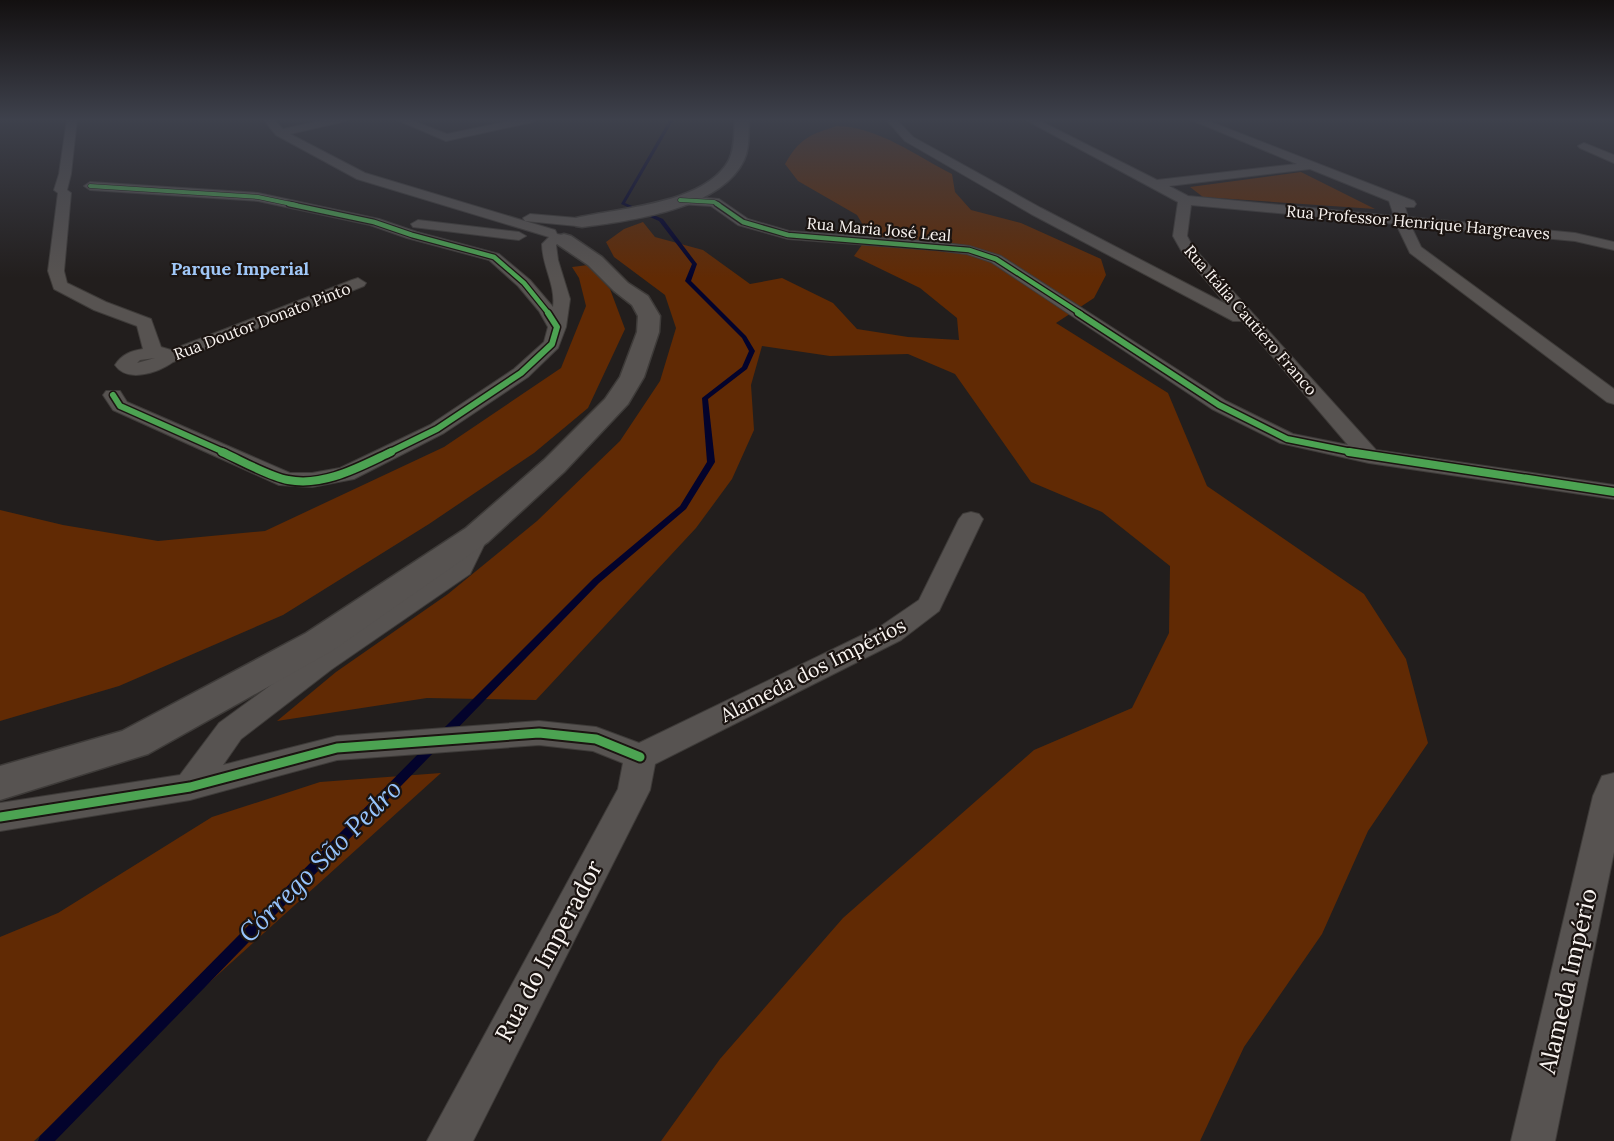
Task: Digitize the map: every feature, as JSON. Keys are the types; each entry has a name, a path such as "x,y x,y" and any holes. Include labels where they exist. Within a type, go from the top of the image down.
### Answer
{"main road":[{"path":"0,783 134,743 319,642 477,535 554,466 615,404 632,377 648,332 649,316 640,301 621,287 595,261 556,237 551,230 560,225 588,227 680,200 711,196 729,172"},
{"path":"588,227 595,261"}],"street":[{"path":"67,172 56,271 60,286 100,306 145,323 155,359 126,364"},
{"path":"354,172 556,237"},
{"path":"968,172 1036,211 1253,324"},
{"path":"1135,172 1185,200"},
{"path":"1158,184 1253,172"},
{"path":"1329,172 1460,225"},
{"path":"66,184 83,191 90,186 258,197 374,222 412,235 494,257 524,283 546,309 557,327"},
{"name":"Rua Maria José Leal","path":"711,196 743,222 788,235 936,246 969,250 996,259 1219,405 1287,439 1369,456"},
{"path":"1395,198 1407,236 1415,250 1614,398"},
{"name":"Rua Itália Cautiero Franco","path":"1185,200 1180,236 1187,249 1369,456"},
{"name":"Rua Professor Henrique Hargreaves","path":"1185,200 1575,237 1614,246"},
{"path":"485,213 588,227"},
{"path":"374,222 423,224 525,237 556,237"},
{"path":"146,331 126,364 112,394 120,406 287,480 312,480 346,474 437,429 521,374 552,344 562,297 551,268 549,251 549,244 556,237"},
{"name":"Rua Doutor Donato Pinto","path":"112,394 155,359 358,284"},
{"path":"1369,456 1614,492"},
{"name":"Alameda dos Impérios","path":"640,757 881,639 901,626 930,605 971,519"},
{"path":"190,787 230,731 322,662 461,568 477,535"},
{"path":"0,816 190,787 337,748 538,733 596,739 640,757"},
{"name":"Rua do Imperador","path":"449,1141 634,790 640,757"},
{"name":"Alameda Império","path":"1533,1141 1609,796 1614,786"}],"shaded area":[{"path":"791,172 949,172 952,174 955,192 971,210 1021,223 1101,259 1106,275 1094,298 1056,323 1168,393 1207,486 1364,594 1406,659 1428,743 1368,831 1322,934 1244,1047 1200,1141 661,1141 720,1059 843,918 1034,750 1132,708 1169,633 1170,566 1102,512 1031,482 955,374 908,354 830,356 762,346 751,385 754,430 732,479 696,528 536,700 427,698 277,721 336,672 448,594 537,521 620,441 660,381 676,328 665,295 614,257 606,242 624,229 643,222 655,237 703,250 750,284 782,278 833,303 857,329 908,337 959,340 957,318 920,288 854,256 869,235 857,215 798,181"},
{"path":"1301,172 1375,209 1203,197 1190,187"},
{"path":"588,265 610,289 625,329 588,408 534,453 429,524 283,615 119,686 0,721 0,510 63,525 158,541 265,531 444,447 561,368 586,306 579,278 572,267"},
{"path":"441,773 34,1141 0,1141 0,937 58,913 212,817 320,782"}],"waterway":[{"name":"Córrego São Pedro","path":"445,734 596,581 683,507 711,462 705,398 745,368 752,351 744,337 688,281 695,264 661,220 623,204 641,172"},
{"name":"Córrego São Pedro","path":"45,1141 434,745"}],"cycle path":[{"path":"90,186 258,197 374,222 412,235 494,257 524,283 546,309 557,327 552,344 521,373 437,429 346,474 312,480 287,480 120,406 113,395"},
{"path":"680,200 714,202 743,222 788,235 936,246 969,250 996,259 1219,405 1287,439 1369,456 1614,492"},
{"path":"0,817 190,787 337,748 539,733 596,739 640,757"}],"district":[{"name":"Parque Imperial","path":"240,269"}]}
